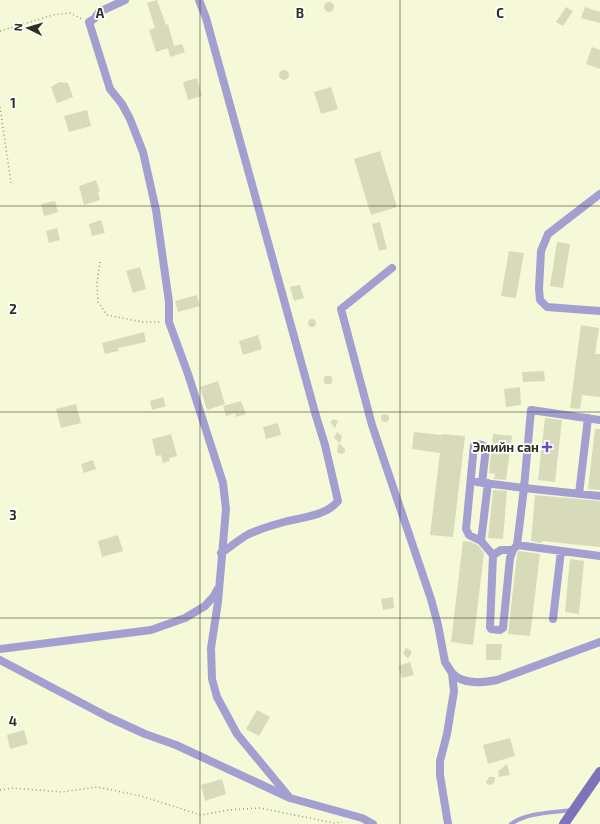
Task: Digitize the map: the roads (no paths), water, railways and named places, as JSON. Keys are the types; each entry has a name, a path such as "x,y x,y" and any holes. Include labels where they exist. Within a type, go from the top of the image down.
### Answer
{"main road":[{"path":"564,824 600,772"}],"street":[{"path":"125,0 99,12 94,19 89,22 110,89 122,104 130,119 143,152 156,210 169,302 169,322 188,374 223,483 226,508 219,586 211,648 212,679 217,696 237,734 290,798"},
{"path":"199,0 206,18 325,445 338,501 333,507 312,515 283,522 249,534 238,540 221,553"},
{"path":"600,194 548,234 541,251 539,289 540,300 547,307 600,311"},
{"path":"392,268 341,309 372,424 431,599 445,662 457,678 484,682 497,680 600,642"},
{"path":"481,541 486,448 485,446 478,444 474,445 466,529 469,534 481,541 494,555 490,627 491,629 500,630 502,628 510,558 515,548 524,488 531,410 600,420"},
{"path":"579,494 588,418"},
{"path":"471,481 600,496"},
{"path":"494,555 501,550 515,548 560,551 600,556"},
{"path":"554,619 560,551"},
{"path":"0,649 150,630 185,618 205,606 214,596 219,586"},
{"path":"0,660 108,717 145,734 176,745 290,798 362,818 373,824"},
{"path":"448,824 440,775 440,761 447,734 454,691 452,673"}],"lane":[{"path":"511,824 518,820 538,814 574,810"}],"place":[{"name":"Эмийн сан","path":"547,447"}]}
